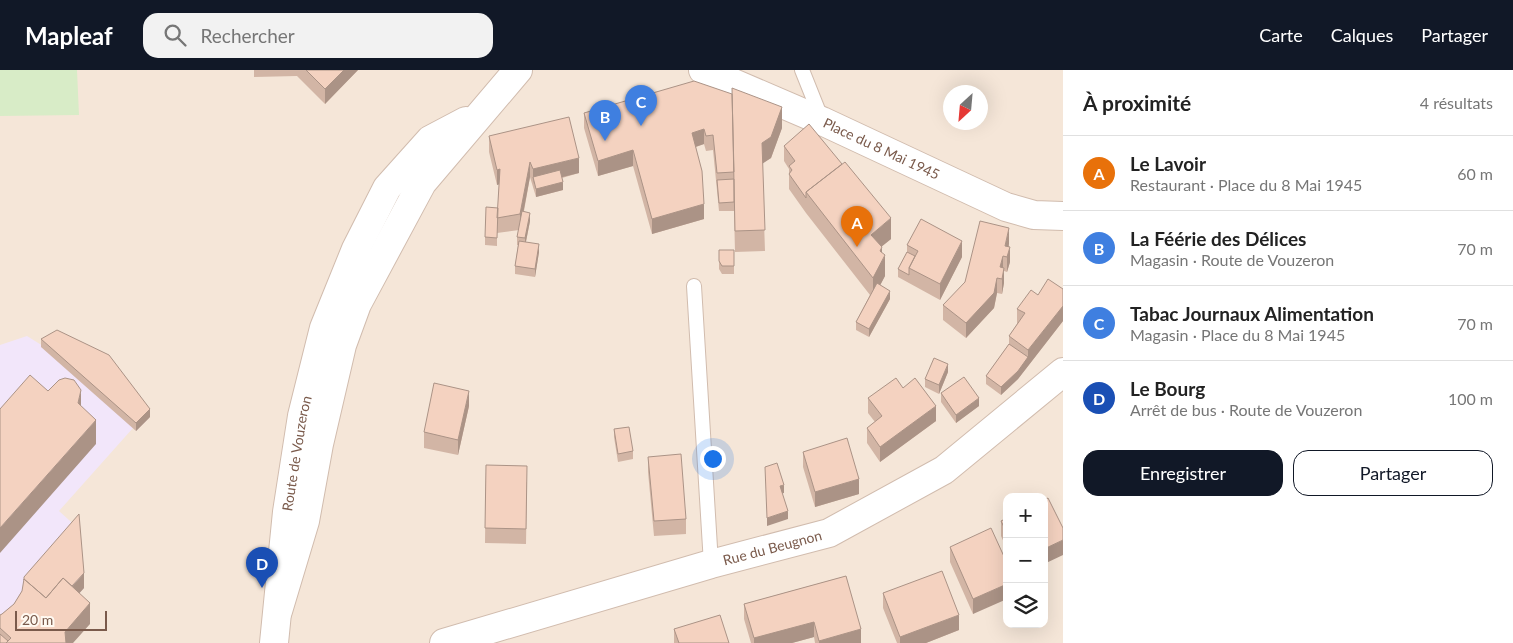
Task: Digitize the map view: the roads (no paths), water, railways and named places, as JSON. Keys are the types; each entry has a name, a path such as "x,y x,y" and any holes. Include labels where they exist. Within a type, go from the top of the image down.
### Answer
{"street":[{"name":"Route de Vouzeron","path":"274,643 286,512 302,416 324,328 346,301 422,183 478,114 518,70"},
{"name":"Place du 8 Mai 1945","path":"703,70 822,121 1006,207 1034,215 1063,216"},
{"name":"Rue du Beugnon","path":"444,643 711,564 829,533 936,475 1063,372"}],"lane":[{"path":"802,70 822,121"},
{"path":"694,286 711,564"}],"place":[{"name":"Tabac Journaux Alimentation","path":"641,126"},
{"name":"La Féérie des Délices","path":"605,141"},
{"name":"Le Lavoir","path":"857,247"},
{"name":"Le Bourg","path":"262,588"}]}
